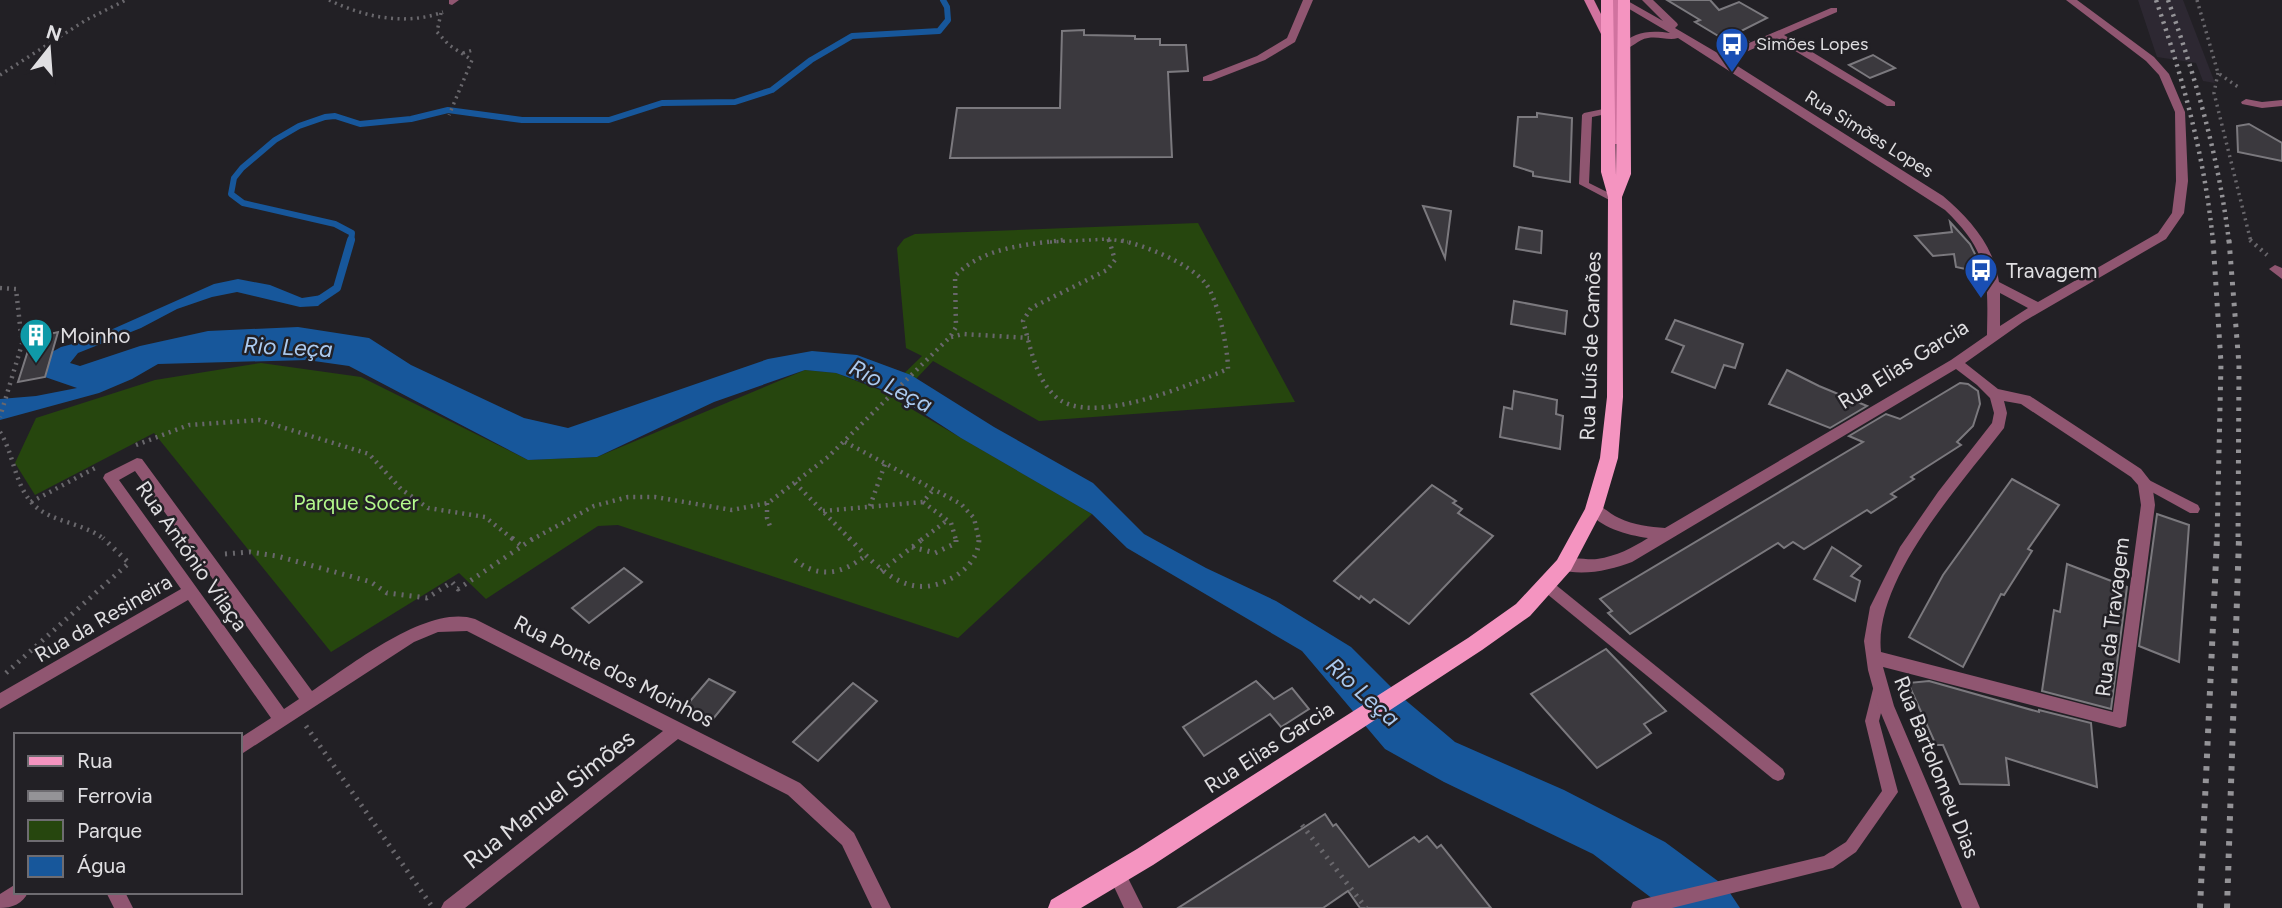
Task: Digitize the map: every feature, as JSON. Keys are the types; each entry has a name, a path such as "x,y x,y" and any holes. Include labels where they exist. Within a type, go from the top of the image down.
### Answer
{"main road":[{"name":"Rua Luís de Camões","path":"1581,533 1594,509 1609,458 1615,397 1615,199 1608,172 1607,36 1619,3"},
{"name":"Rua Luís de Camões","path":"1615,199 1624,174 1625,47 1619,3"},
{"name":"Rua Elias Garcia","path":"1059,908 1302,756 1523,610 1564,565 1581,533"}],"street":[{"path":"1207,79 1261,58 1291,40 1308,0"},
{"path":"1589,0 1607,36"},
{"name":"Rua Simões Lopes","path":"1647,0 1693,42 1718,60 1939,199 1958,214 1974,233 1984,251 1994,284 1993,336"},
{"name":"Rua Elias Garcia","path":"1564,565 1597,565 1627,558 1724,503 1956,363 1993,336 2162,236 2178,213 2182,181 2180,112 2164,75 2151,59 2071,0"},
{"path":"1619,3 1616,125 1624,174"},
{"name":"Rua Simões Lopes","path":"1619,3 1693,42"},
{"path":"1718,60 1834,10"},
{"name":"Rua Simões Lopes","path":"1625,47 1631,39 1657,34 1693,42"},
{"path":"1776,34 1891,104"},
{"path":"2246,102 2262,105 2282,103"},
{"path":"1994,284 2039,308"},
{"path":"1956,363 1997,394 2025,400 2136,474 2145,483"},
{"name":"Rua Bartolomeu Dias","path":"1971,908 1880,689 1872,634 1883,595 1903,553 1999,424 2003,409 1997,394"},
{"name":"Rua António Vilaça","path":"137,463 204,555 296,711 191,592 110,478 137,463"},
{"name":"Rua da Travagem","path":"1876,658 2120,721 2148,505 2145,483"},
{"path":"1594,509 1606,520 1628,528 1667,534"},
{"name":"Rua da Resineira","path":"0,702 191,592"},
{"name":"Rua Ponte dos Moinhos","path":"242,746 408,637 437,625 469,624 794,789 848,839 882,908"},
{"name":"Rua Manuel Simões","path":"450,908 678,729"},
{"path":"1116,874 1134,908"},
{"path":"0,905 16,894"}],"lane":[{"path":"1608,111 1587,115 1584,184 1615,199"},
{"path":"2145,483 2194,509"},
{"path":"1546,585 1778,774"},
{"path":"1639,908 1827,863 1851,847 1890,792 1872,721 1880,689"}],"path":[{"path":"0,75 86,20 126,0"},
{"path":"329,0 340,6 379,15 416,19 441,13 453,1"},
{"path":"2197,0 2218,73 2214,93 2245,225 2251,242 2276,261 2278,272"},
{"path":"441,13 437,32 444,45 463,53 472,61 449,114"},
{"path":"463,53 473,50"},
{"path":"2207,59 2213,60"},
{"path":"2218,73 2262,105"},
{"path":"204,555 250,552 277,556 371,582 387,593 426,598 452,582 458,589 584,509 618,498 660,497 724,510 750,508 767,503 845,442 857,426 950,337 956,327 955,276 965,264 982,254 1083,236 1108,238 1130,241 1177,263 1209,289 1229,355 1228,369 1150,400 1106,405 1072,405 1055,398 1044,381 1023,321 1031,308 1107,270 1115,260 1108,238"},
{"path":"0,288 16,289 22,327 22,344 0,417"},
{"path":"950,337 963,334 1029,338"},
{"path":"132,448 154,436 189,425 259,420 369,454 401,489 428,508 485,517 523,547"},
{"path":"0,432 7,442 21,488 31,502 43,512 84,526 105,540 129,563 0,678"},
{"path":"795,483 881,571 906,583 934,584 959,573 976,555 981,541 979,526 972,514 845,442"},
{"path":"869,507 885,464"},
{"path":"31,502 98,466"},
{"path":"923,502 933,490"},
{"path":"823,511 923,502 949,519 956,531 956,543 942,554 925,554 912,547"},
{"path":"767,503 767,518 771,529"},
{"path":"881,571 949,519"},
{"path":"795,560 804,569 818,574 835,574 852,567 866,556"},
{"path":"296,711 433,908"},
{"path":"1302,825 1366,908"}],"shaded area":[{"path":"2138,0 2183,0 2215,83 2203,81 2196,63 2157,57"}],"green space":[{"name":"Parque Socer","path":"1198,223 1295,402 1039,421 933,361 896,400 1092,514 958,638 618,525 598,526 486,599 459,573 331,652 154,433 35,495 15,463 36,418 155,380 261,363 361,377 528,460 597,457 805,370 836,373 885,392 922,356 906,348 897,248 904,239 915,234"}],"water":[{"name":"Rio Leça","path":"238,279 270,285 302,298 322,295 337,288 318,306 300,307 237,292 212,297 177,309 141,328 78,353 70,363 80,366 140,346 208,331 298,327 369,338 411,365 524,418 568,428 768,359 812,351 857,355 911,375 994,427 1093,483 1144,534 1206,568 1276,601 1351,647 1397,693 1455,742 1564,790 1665,842 1726,887 1740,908 1665,908 1593,854 1444,782 1385,749 1302,651 1127,548 1092,514 961,438 892,393 836,373 805,370 714,402 597,457 528,460 349,366 307,360 158,364 99,393 0,420 0,399 36,396 77,388 45,377 52,352 88,340 214,284"}],"building":[{"path":"1667,0 1710,0 1719,10 1739,2 1767,18 1739,32 1748,41 1740,44 1728,36 1720,37 1695,22 1700,20"},
{"path":"1084,30 1084,35 1135,36 1135,39 1160,39 1160,45 1186,45 1188,71 1168,72 1172,157 950,158 957,108 1060,108 1062,31"},
{"path":"1873,55 1895,68 1870,78 1849,65"},
{"path":"1537,113 1572,118 1570,182 1533,176 1533,172 1514,166 1518,117 1537,117"},
{"path":"2249,124 2282,143 2282,161 2238,152 2237,126"},
{"path":"1423,206 1451,211 1445,258"},
{"path":"1950,222 1970,244 1977,258 1979,272 1956,267 1954,254 1933,256 1915,236 1952,232"},
{"path":"1519,227 1542,231 1541,253 1516,249"},
{"path":"1514,301 1567,311 1565,334 1511,324"},
{"path":"1675,320 1743,344 1735,368 1724,365 1715,388 1672,372 1684,346 1666,339"},
{"name":"Moinho","path":"58,332 45,377 18,382 32,338"},
{"path":"1787,370 1867,406 1830,428 1769,404"},
{"path":"1960,383 1968,384 1978,391 1980,404 1973,426 1957,442 1961,445 1911,477 1914,479 1891,494 1896,497 1871,513 1867,510 1804,549 1793,542 1784,548 1778,543 1630,634 1608,613 1612,611 1600,599 1863,442 1849,436 1886,414 1900,419"},
{"path":"1514,391 1557,400 1556,414 1563,416 1560,449 1500,437 1504,407 1512,409"},
{"path":"2012,479 2059,505 2028,549 2032,551 2004,595 2001,594 1963,667 1909,637 1943,575"},
{"path":"1432,485 1456,501 1453,503 1462,509 1458,513 1493,536 1409,624 1374,599 1370,603 1361,596 1359,599 1334,581"},
{"path":"2157,514 2189,525 2179,662 2139,646"},
{"path":"1832,547 1861,566 1851,576 1860,581 1855,601 1814,579"},
{"path":"2067,564 2127,587 2111,709 2042,691 2054,610 2060,612"},
{"path":"624,568 642,582 589,623 572,608"},
{"path":"1606,649 1666,711 1644,724 1651,733 1597,768 1531,694"},
{"path":"709,679 735,692 713,719 686,706"},
{"path":"1256,681 1274,699 1292,688 1309,709 1281,727 1270,714 1204,756 1183,727"},
{"path":"1929,681 2039,712 2091,723 2097,787 2006,758 2009,785 1960,784 1943,745 1936,745 1908,683"},
{"path":"853,683 877,701 818,761 793,742"},
{"path":"1325,814 1369,867 1414,837 1419,842 1427,836 1437,848 1441,845 1491,908 1360,908 1348,891 1323,908 1178,908"}],"waterway":[{"path":"351,242 352,233 335,224 243,203 231,194 234,178 275,140 299,126 325,117 335,116 360,124 411,119 448,110 522,120 609,120 662,103 735,102 772,90 811,60 852,36 939,31 948,20 947,7 943,0"},
{"path":"319,300 337,288 351,240"}],"railway":[{"path":"2156,0 2192,119 2205,180 2213,242"},
{"path":"2168,0 2205,119 2229,242"},
{"path":"2213,240 2221,363 2217,540"},
{"path":"2229,240 2239,365 2238,540"},
{"path":"2200,908 2217,538"},
{"path":"2227,908 2239,538"}],"place":[{"name":"Simões Lopes","path":"1732,74"},
{"name":"Travagem","path":"1981,300"},
{"name":"Moinho","path":"36,365"}]}
